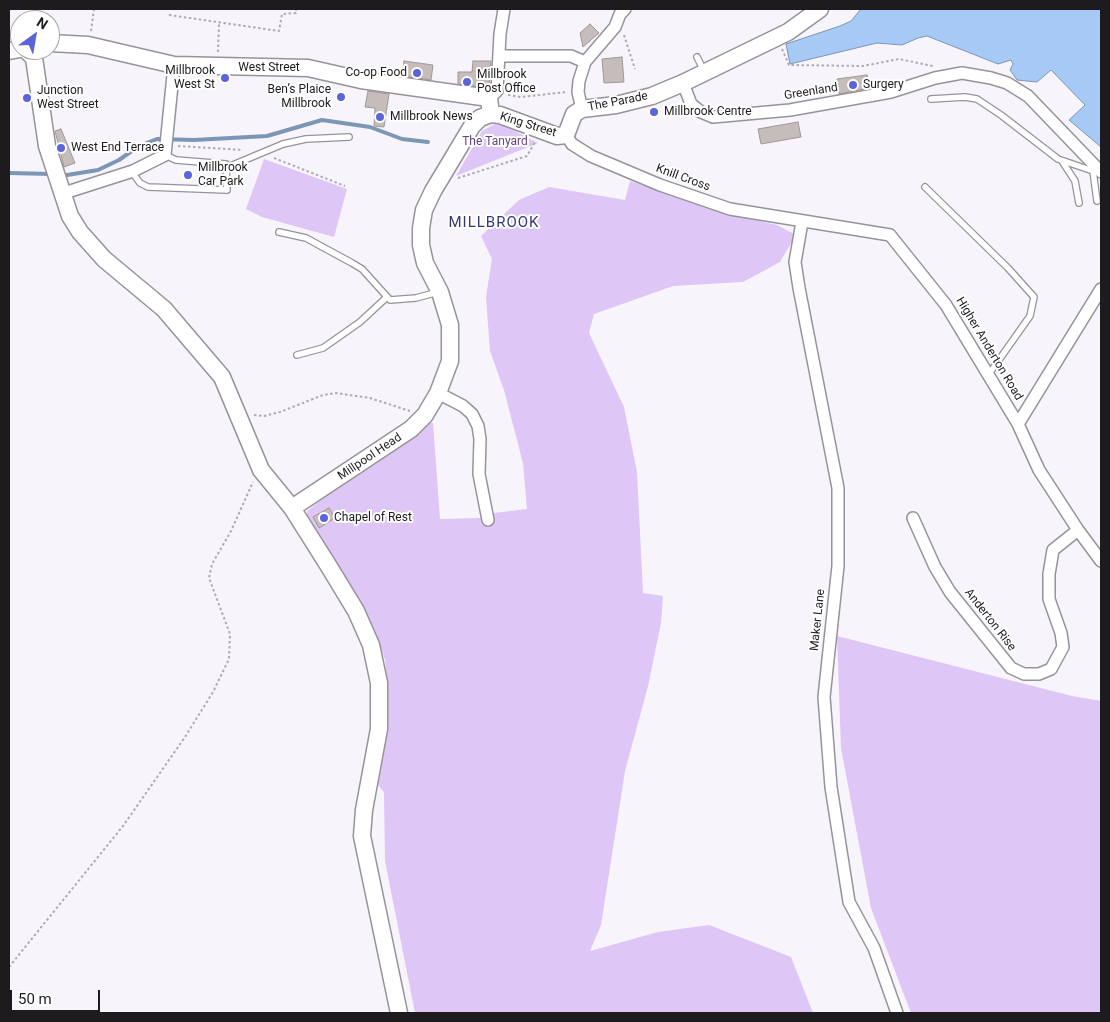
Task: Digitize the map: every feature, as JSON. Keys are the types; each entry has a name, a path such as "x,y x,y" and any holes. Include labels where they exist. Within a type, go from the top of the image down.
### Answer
{"street":[{"path":"491,114 500,56 500,34 504,9"},
{"path":"566,135 574,114 582,109 578,92 579,81 585,62 615,27 620,14 625,9"},
{"name":"The Parade","path":"582,109 616,105 652,96 783,35 820,9"},
{"name":"West Street","path":"60,44 88,45 174,65 308,68 361,80 493,94"},
{"path":"500,56 571,56 585,62"},
{"path":"34,60 47,146 70,216 104,259 164,309 222,377 262,470 292,508 356,611 371,645 379,683 379,729 364,810 362,836 399,1013"},
{"path":"57,180 132,172 166,151 174,65"},
{"name":"Greenland","path":"682,83 691,104 701,112 713,117 790,110 891,92 935,78 962,73 991,78 1007,83 1028,96 1097,170"},
{"name":"King Street","path":"491,114 557,136 566,135"},
{"name":"Millpool Head","path":"292,508 411,429 425,415 438,393 450,361 452,345 450,325 440,292 425,263 421,245 424,210 433,191 472,126 480,118 491,114"},
{"name":"Knill Cross","path":"566,135 572,144 581,151 660,185 730,210 802,222"},
{"name":"Higher Anderton Road","path":"802,222 890,235 946,305 1018,424 1039,470 1078,530 1101,561"},
{"name":"Maker Lane","path":"802,222 795,262 838,488 838,566 824,696 831,787 849,902 874,948 897,1013"},
{"path":"1018,424 1101,290"},
{"path":"438,393 463,406 472,414 478,426 480,439 479,474 488,520"},
{"name":"Anderton Rise","path":"913,518 935,567 950,592 1011,668 1024,674 1039,674 1051,669 1063,647 1061,633 1049,599 1049,574 1054,550 1078,530"}],"lane":[{"path":"697,57 704,73"},
{"path":"931,99 965,97 976,99 1001,115 1062,161 1075,181 1078,203"},
{"path":"228,167 282,144 306,139 349,137"},
{"path":"166,151 176,160 223,164 228,167"},
{"path":"1062,161 1097,170 1097,201"},
{"path":"132,172 140,183 148,186 225,191 228,187 228,167"},
{"path":"925,187 1008,268 1034,297 1030,316 989,374"},
{"path":"279,232 306,238 362,269 387,297 398,301 440,292"},
{"path":"297,355 323,348 360,322 387,297"}],"path":[{"path":"92,21 94,9"},
{"path":"169,15 219,24 279,31 282,14 296,13 296,9"},
{"path":"218,42 219,24"},
{"path":"615,27 624,32 635,69"},
{"path":"493,94 515,97 558,91 578,92"},
{"path":"455,179 527,156 540,131"},
{"path":"237,411 264,416 323,395 348,393 425,415"},
{"path":"9,966 123,826 185,737 213,692 229,659 230,634 210,578 212,564 231,531 257,474 262,470"}],"green space":[{"name":"The Tanyard","path":"495,124 503,125 538,143 456,176 482,131"},
{"path":"264,159 347,189 334,237 262,217 246,209"},
{"path":"630,181 724,213 777,225 796,235 780,262 743,282 673,286 594,314 589,333 624,407 637,472 643,593 663,596 661,623 648,686 625,771 601,925 590,951 658,932 709,925 791,957 813,1013 415,1013 385,861 384,792 378,785 386,741 388,695 385,660 374,629 357,596 307,518 307,511 371,462 429,423 433,423 440,519 480,518 494,513 527,509 523,463 504,390 490,351 486,297 492,259 481,236 519,200 549,187 625,200"},
{"path":"837,636 1072,696 1101,701 1101,1013 911,1013 871,908 841,748"}],"water":[{"path":"861,9 1101,9 1101,147 1069,120 1085,105 1051,70 1037,82 1017,80 1010,70 1013,64 1011,60 998,64 927,36 902,45 877,43 790,64 786,44 851,21"}],"building":[{"path":"590,24 599,33 583,47 580,33"},
{"path":"622,57 624,82 604,83 602,59"},
{"name":"Co-op Food","path":"404,61 433,65 431,80 402,76"},
{"path":"473,61 491,61 489,88 458,84 458,72 472,72"},
{"name":"Surgery","path":"867,75 869,88 839,94 837,79"},
{"name":"Millbrook News","path":"368,91 389,94 384,127 374,126 375,108 365,107"},
{"path":"798,122 801,137 761,144 758,129"},
{"name":"West End Terrace","path":"61,129 75,163 64,167 55,131"},
{"name":"Chapel of Rest","path":"329,508 335,518 319,528 313,517"}],"waterway":[{"path":"61,176 98,170 119,160 139,146 157,139 194,140 267,136 322,120 370,127 402,139 428,142"},
{"path":"9,173 51,174"}],"place":[{"name":"Co-op Food","path":"417,73"},
{"name":"Millbrook West St","path":"225,78"},
{"name":"Millbrook Post Office","path":"467,82"},
{"name":"Surgery","path":"853,85"},
{"name":"Ben’s Plaice Millbrook","path":"341,97"},
{"name":"Junction West Street","path":"27,98"},
{"name":"Millbrook Centre","path":"654,112"},
{"name":"Millbrook News","path":"380,117"},
{"name":"West End Terrace","path":"61,148"},
{"name":"Millbrook Car Park","path":"188,175"},
{"name":"Chapel of Rest","path":"324,518"}],"district":[{"name":"MILLBROOK","path":"494,223"}]}
